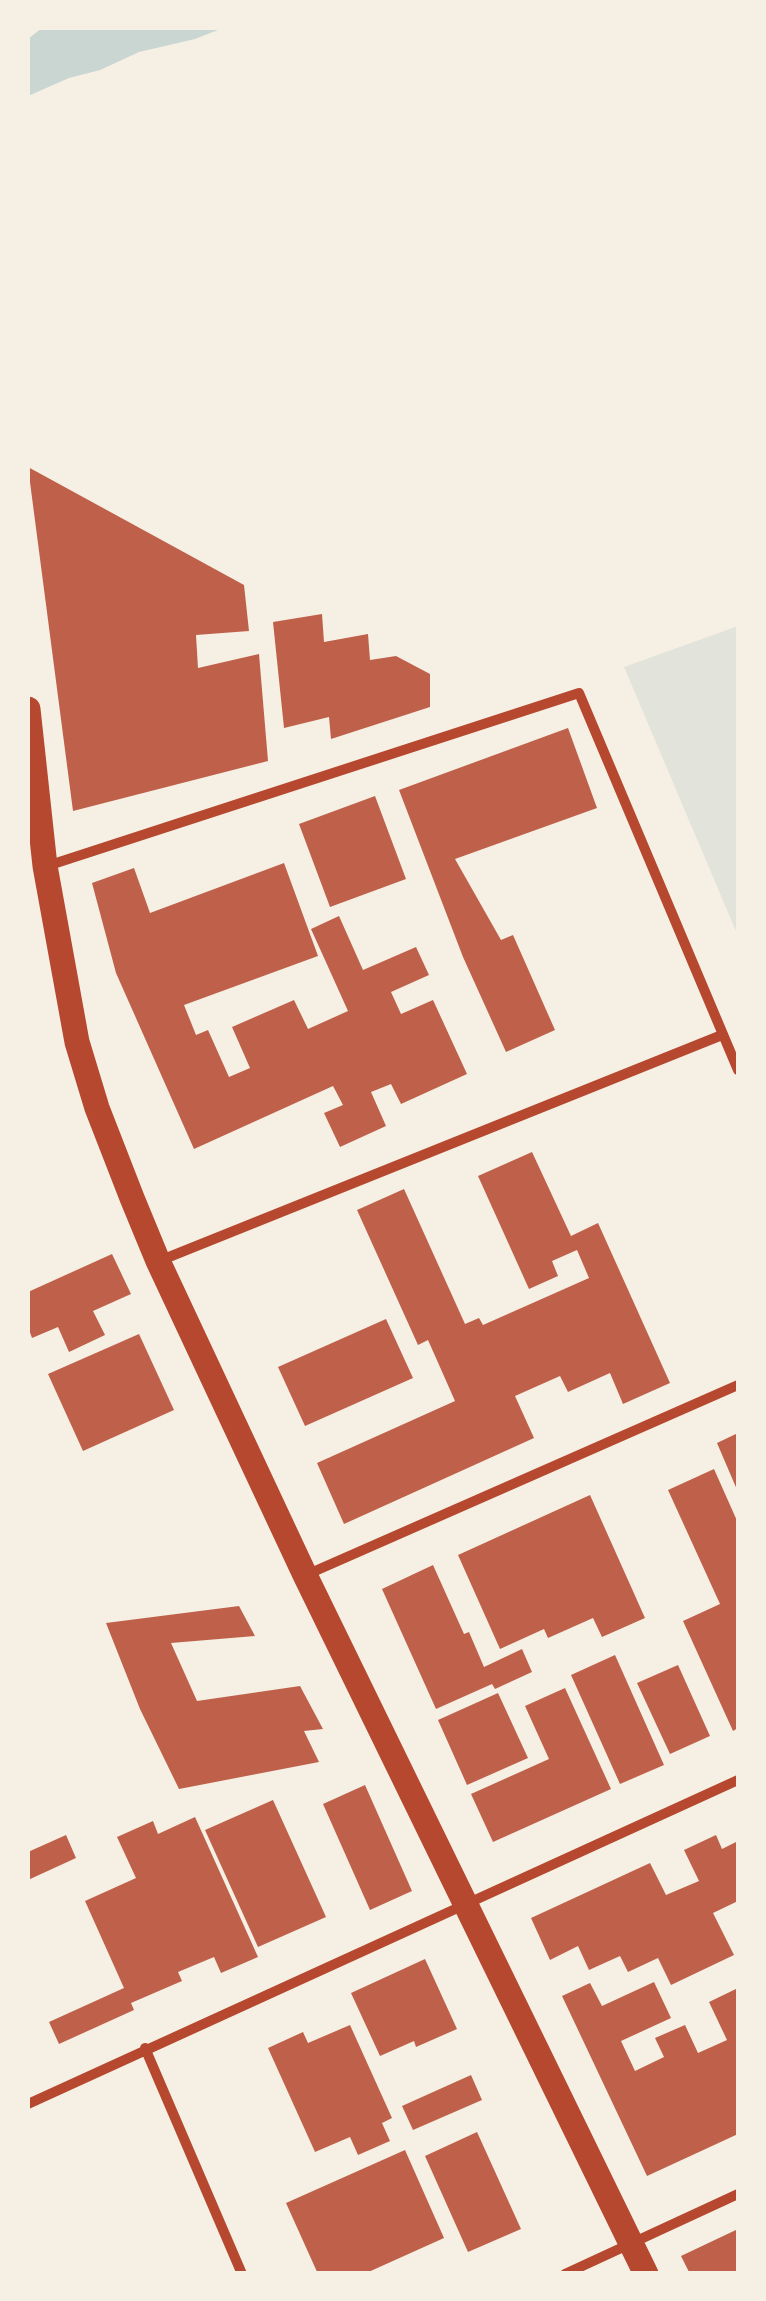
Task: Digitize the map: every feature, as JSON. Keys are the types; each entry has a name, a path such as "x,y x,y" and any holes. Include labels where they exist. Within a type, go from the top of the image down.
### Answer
{"main road":[{"path":"28,708 45,866 77,1042 97,1108 158,1261 305,1575 646,2274"}],"street":[{"path":"45,866 579,692 738,1070"},
{"path":"158,1261 722,1035"},
{"path":"305,1575 738,1384"},
{"path":"28,2104 738,1780"},
{"path":"146,2048 242,2274"},
{"path":"564,2274 738,2194"}],"shaded area":[{"path":"42,28 223,28 139,52 28,96 28,39"},
{"path":"738,626 738,936 624,667"}],"building":[{"path":"28,467 244,585 249,631 196,635 198,668 259,654 268,761 73,811"},
{"path":"322,614 324,642 368,634 370,660 396,656 430,674 430,707 331,739 329,717 284,728 273,622"},
{"path":"568,728 597,808 455,859 501,940 513,935 555,1030 506,1052 463,957 399,790"},
{"path":"375,796 406,879 330,907 299,824"},
{"path":"284,863 318,956 184,1005 196,1035 208,1030 229,1077 250,1068 232,1027 294,1000 308,1029 348,1011 311,929 339,916 363,970 416,947 429,975 391,992 401,1014 433,1000 467,1074 401,1104 391,1084 371,1092 386,1126 340,1147 324,1113 343,1105 333,1086 194,1149 116,973 92,883 134,868 150,913"},
{"path":"532,1152 571,1236 598,1223 670,1383 623,1404 610,1373 568,1392 560,1376 515,1396 534,1438 344,1524 317,1463 455,1401 428,1340 418,1345 357,1210 404,1189 465,1324 479,1318 483,1325 589,1278 577,1250 552,1261 558,1276 529,1289 478,1176"},
{"path":"112,1254 131,1294 93,1311 105,1335 69,1352 58,1327 32,1338 28,1327 28,1292"},
{"path":"386,1319 413,1378 305,1426 278,1367"},
{"path":"139,1334 174,1410 83,1451 48,1374"},
{"path":"738,1433 738,1492 717,1443"},
{"path":"714,1469 738,1523 738,1728 733,1731 683,1621 720,1604 668,1490"},
{"path":"590,1495 645,1618 602,1637 593,1618 548,1638 544,1629 500,1649 458,1555"},
{"path":"433,1565 464,1634 469,1632 484,1667 522,1649 532,1672 495,1689 492,1684 436,1709 382,1589"},
{"path":"239,1606 255,1636 171,1643 197,1701 300,1686 323,1729 304,1731 319,1762 179,1789 140,1709 106,1623"},
{"path":"615,1655 664,1765 620,1784 571,1675"},
{"path":"678,1665 710,1736 670,1754 637,1683"},
{"path":"565,1688 611,1789 493,1842 471,1794 549,1759 525,1706"},
{"path":"498,1693 528,1758 467,1785 438,1720"},
{"path":"365,1785 412,1891 370,1910 323,1804"},
{"path":"273,1800 326,1917 258,1947 205,1830"},
{"path":"195,1817 258,1957 221,1973 214,1957 178,1972 182,1981 131,2003 134,2010 59,2044 49,2022 124,1988 85,1901 136,1878 117,1837 153,1821 158,1834"},
{"path":"66,1835 76,1858 28,1880 28,1852"},
{"path":"716,1835 722,1849 738,1841 738,1901 713,1913 734,1955 671,1985 658,1958 628,1972 620,1956 589,1970 578,1946 550,1960 531,1918 650,1863 666,1895 699,1881 684,1850"},
{"path":"425,1959 457,2029 416,2047 414,2041 380,2056 351,1993"},
{"path":"654,1982 671,2018 621,2041 635,2071 664,2057 655,2038 685,2025 698,2053 727,2040 709,2002 738,1988 738,2134 647,2176 562,1996 590,1983 602,2006"},
{"path":"350,2025 392,2118 382,2123 390,2141 358,2155 350,2137 315,2152 268,2048 303,2032 308,2043"},
{"path":"471,2075 482,2100 413,2130 402,2106"},
{"path":"477,2132 521,2229 468,2252 425,2156"},
{"path":"405,2150 444,2238 364,2274 318,2274 286,2203"},
{"path":"738,2229 738,2274 690,2274 681,2256"}]}
